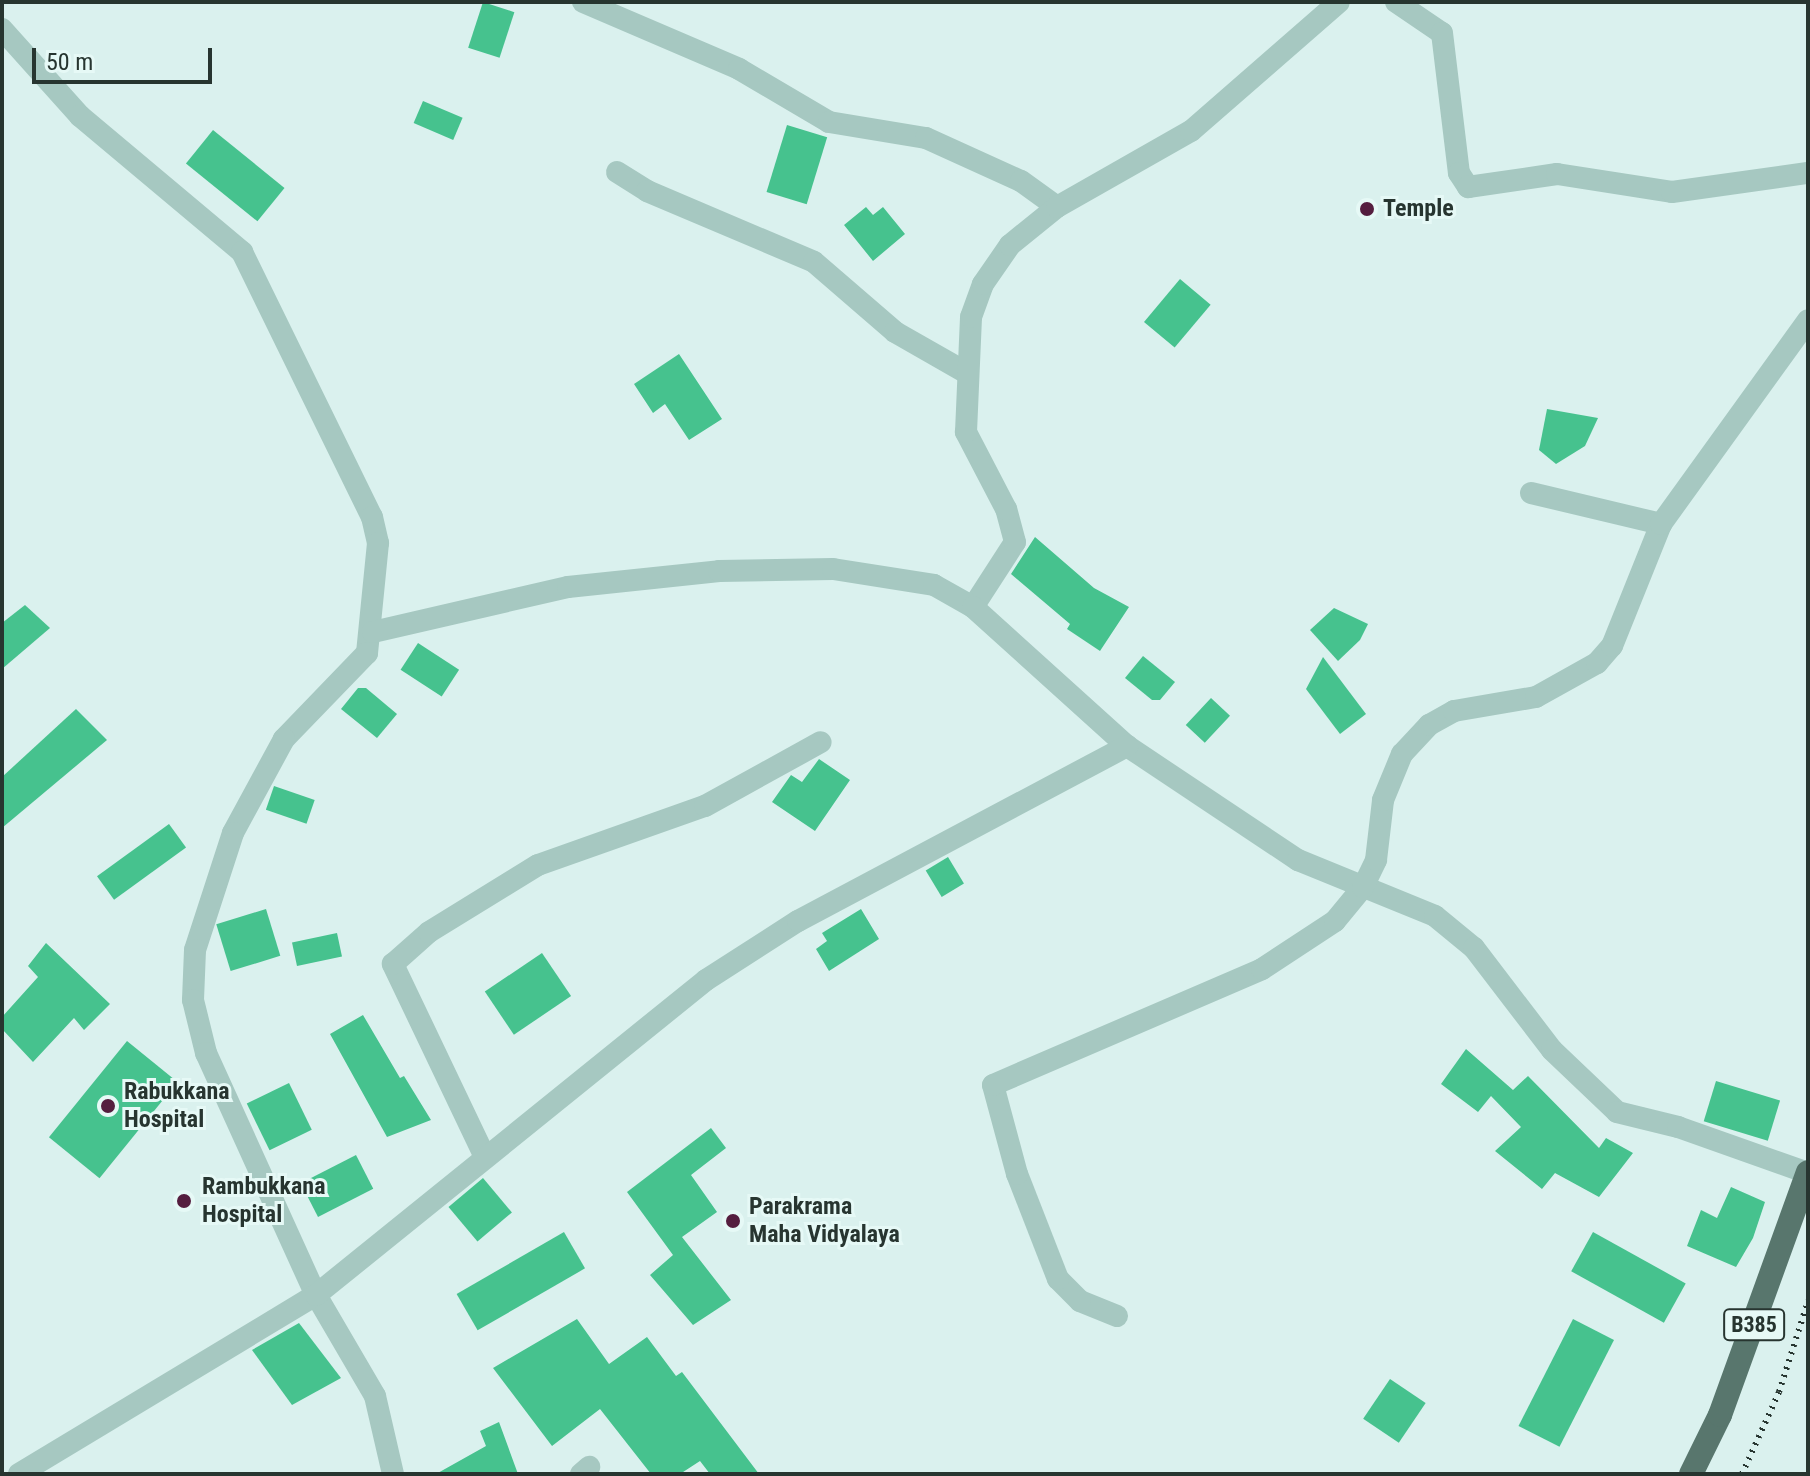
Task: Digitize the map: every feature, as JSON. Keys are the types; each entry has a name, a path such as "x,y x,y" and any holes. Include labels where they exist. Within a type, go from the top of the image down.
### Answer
{"main road":[{"name":"B385","path":"1691,1474 1720,1415 1808,1173"}],"street":[{"path":"583,2 739,69 829,122 926,138 1021,181 1057,207"},
{"path":"973,607 1015,542 1006,509 966,432 965,372 971,317 983,284 1010,245 1057,207 1191,131 1339,2"},
{"path":"1396,2 1442,33 1459,173 1468,187 1557,174 1672,192 1808,173"},
{"path":"2,29 80,116 242,252 372,517 378,543 373,632 367,653 284,739 233,833 195,950 193,1000 206,1053 316,1295 375,1396 393,1474"},
{"path":"617,172 647,191 814,262 895,332 965,372"},
{"path":"1117,1316 1080,1301 1058,1279 1017,1174 993,1085 1262,969 1335,921 1363,887 1376,860 1383,800 1402,754 1429,725 1454,711 1536,697 1597,663 1612,646 1661,524 1808,320"},
{"path":"1531,493 1661,524"},
{"path":"373,632 568,587 719,571 833,569 934,585 973,607 1127,746 1298,860 1435,916 1474,948 1552,1050 1617,1112 1678,1127 1808,1173"},
{"path":"484,1155 393,964 429,932 538,865 705,806 821,742"},
{"path":"19,1474 316,1295 484,1155 706,980 798,921 1127,746"}],"building":[{"path":"483,2 514,12 500,58 468,48"},
{"path":"423,101 463,118 453,140 414,123"},
{"path":"787,125 827,137 807,204 767,192"},
{"path":"213,130 284,188 257,221 186,163"},
{"path":"866,207 873,215 883,207 905,234 873,261 844,225"},
{"path":"1180,279 1211,305 1175,348 1144,322"},
{"path":"679,354 722,419 689,440 665,404 653,413 634,384"},
{"path":"1547,409 1598,418 1585,446 1556,464 1539,450"},
{"path":"1035,537 1094,588 1129,607 1100,651 1067,629 1070,624 1011,574"},
{"path":"25,605 50,628 2,669 2,623"},
{"path":"1334,608 1368,624 1360,640 1338,661 1310,630"},
{"path":"418,643 459,670 442,697 401,670"},
{"path":"1143,656 1175,682 1160,700 1152,700 1125,678"},
{"path":"1323,657 1366,714 1340,734 1306,689"},
{"path":"358,688 366,688 397,714 377,738 341,709"},
{"path":"1211,698 1230,716 1205,743 1186,725"},
{"path":"76,709 107,740 2,828 2,777"},
{"path":"819,759 850,780 815,831 772,802 791,775 802,782"},
{"path":"274,786 315,800 307,824 266,810"},
{"path":"169,824 186,847 114,900 97,876"},
{"path":"948,857 964,884 942,897 926,870"},
{"path":"266,909 280,956 231,971 216,924"},
{"path":"861,909 879,939 829,971 816,949 827,941 822,933"},
{"path":"337,933 342,956 297,966 292,943"},
{"path":"46,943 110,1004 84,1030 74,1018 33,1062 2,1029 2,1017 38,977 28,966"},
{"path":"542,953 571,996 514,1035 485,992"},
{"path":"363,1015 400,1078 404,1076 431,1120 387,1137 330,1034"},
{"name":"Rabukkana Hospital","path":"127,1041 178,1082 99,1178 49,1137"},
{"path":"1466,1049 1513,1090 1528,1076 1599,1148 1606,1138 1633,1153 1599,1197 1555,1173 1542,1189 1495,1151 1521,1127 1491,1096 1478,1112 1441,1084"},
{"path":"1716,1081 1780,1101 1768,1141 1704,1121"},
{"path":"289,1083 312,1130 270,1150 247,1104"},
{"path":"711,1128 726,1148 691,1175 717,1212 682,1237 731,1300 693,1325 650,1275 673,1255 627,1192"},
{"path":"356,1155 373,1189 318,1217 301,1183"},
{"path":"483,1178 512,1212 477,1241 449,1207"},
{"path":"1731,1187 1765,1202 1753,1238 1736,1267 1687,1246 1701,1210 1717,1218"},
{"path":"564,1232 585,1268 478,1330 457,1294"},
{"path":"1593,1232 1686,1283 1664,1323 1571,1271"},
{"path":"577,1319 609,1364 647,1337 676,1376 682,1372 759,1474 710,1474 700,1461 680,1474 651,1474 600,1409 552,1446 493,1368"},
{"path":"1573,1319 1614,1340 1560,1447 1519,1426"},
{"path":"299,1323 341,1378 292,1405 252,1350"},
{"path":"1390,1379 1426,1403 1399,1443 1363,1419"},
{"path":"499,1422 518,1474 436,1474 486,1446 480,1431"}],"railway":[{"path":"1742,1474 1779,1392 1808,1301"}],"place":[{"name":"Temple","path":"1367,209"},
{"name":"Rabukkana Hospital","path":"108,1106"},
{"name":"Rambukkana Hospital","path":"184,1201"},
{"name":"Parakrama Maha Vidyalaya","path":"733,1221"}]}
